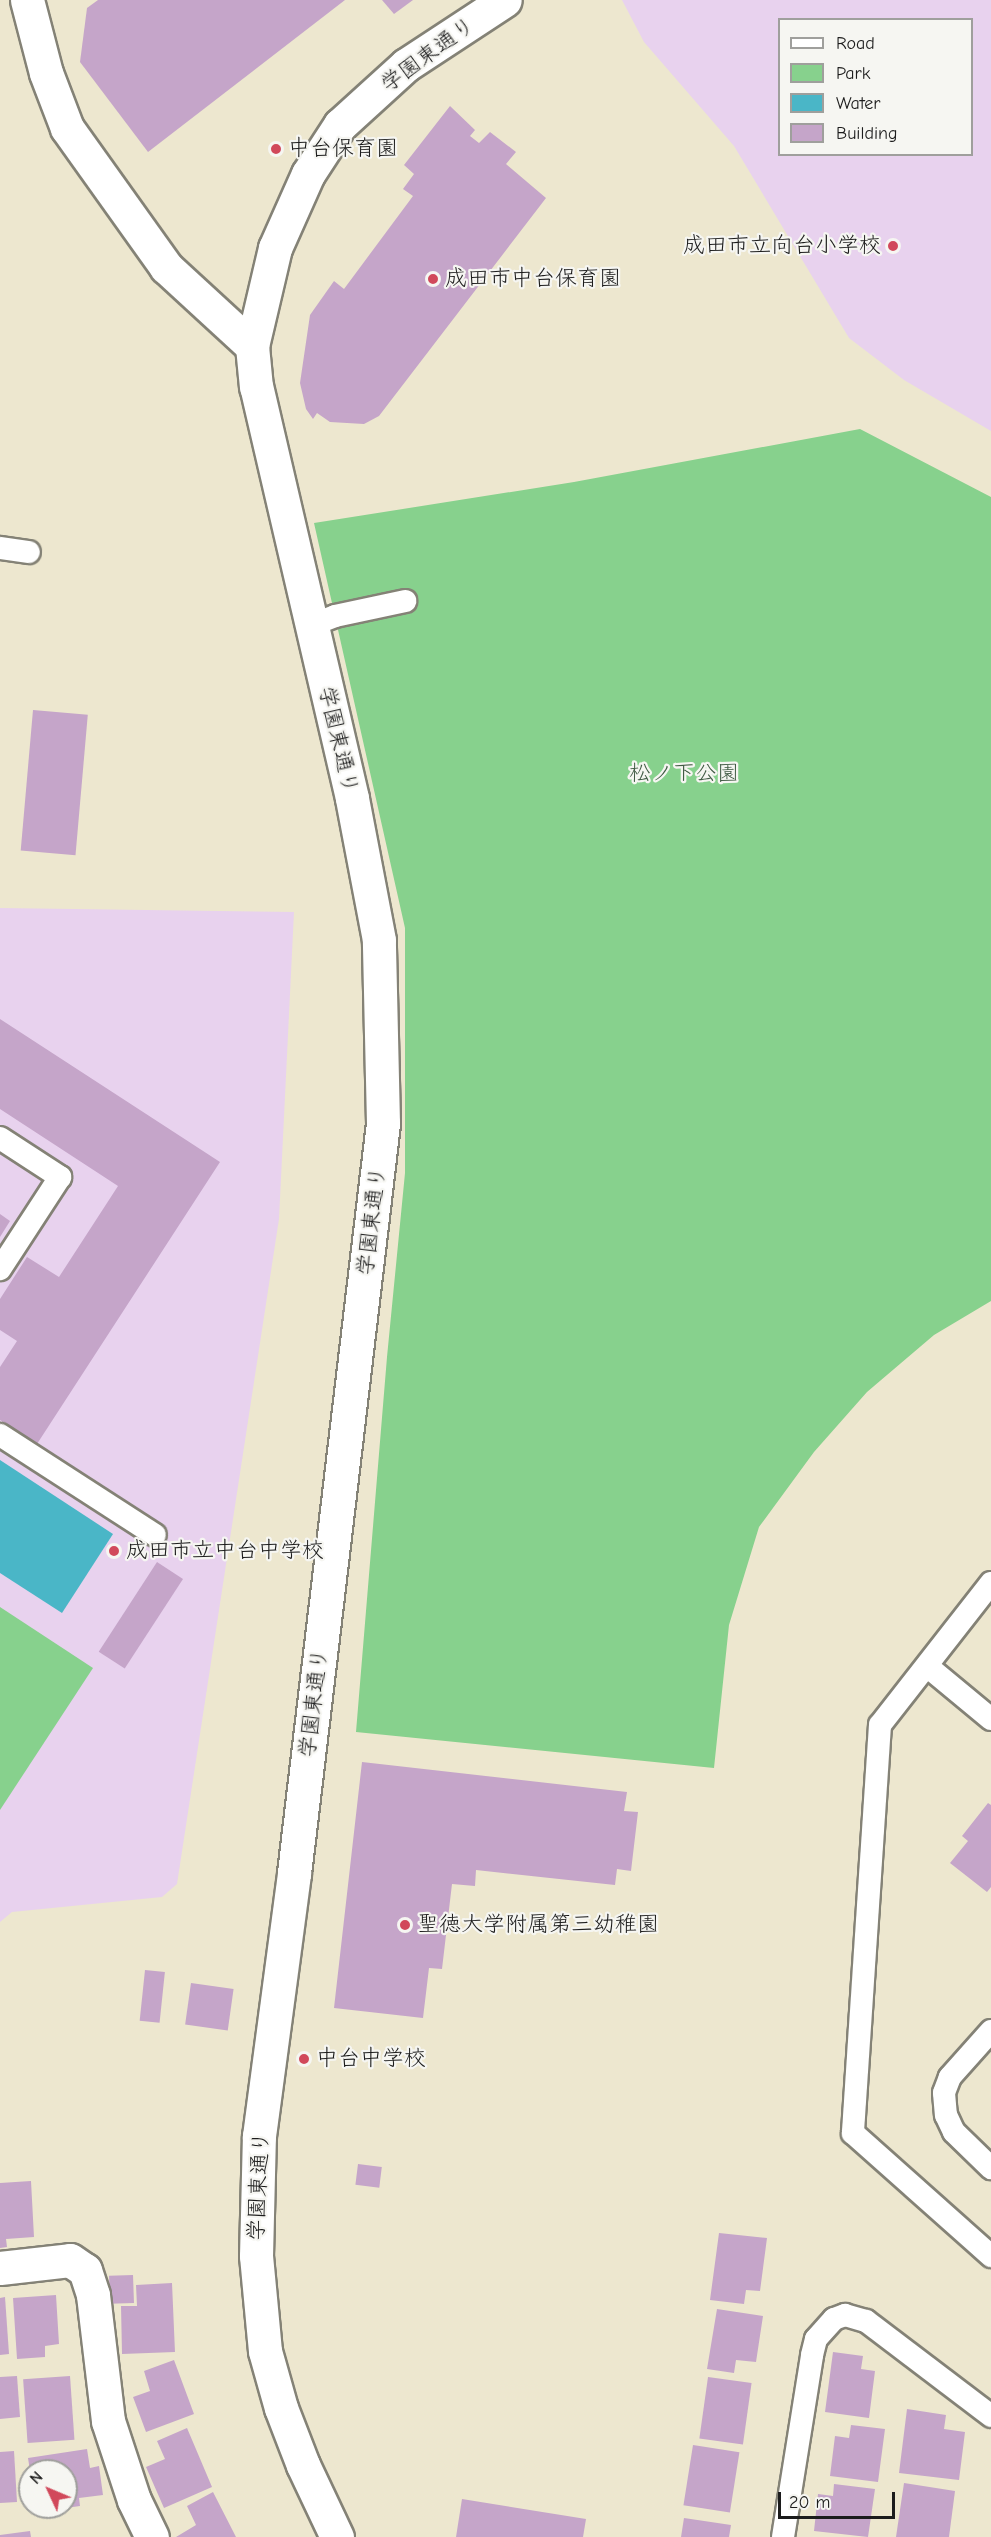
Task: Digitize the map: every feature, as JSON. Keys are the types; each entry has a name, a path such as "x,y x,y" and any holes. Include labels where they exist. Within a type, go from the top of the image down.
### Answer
{"street":[{"path":"27,0 46,73 67,128 166,267 252,346"},
{"name":"学園東通り","path":"337,2537 303,2465 281,2408 265,2351 256,2256 260,2136 294,1873 383,1123 379,940 352,798 256,387 252,346 275,248 308,174 340,125 406,65 506,0"},
{"path":"0,2268 70,2260 85,2270 93,2295 108,2421 134,2500 152,2537"}],"lane":[{"path":"0,548 29,552"},
{"path":"312,625 335,616 405,601"},
{"path":"0,1138 60,1177 0,1269"},
{"path":"0,1435 155,1535"},
{"path":"991,1583 880,1725 853,2133 991,2256"},
{"path":"927,1666 991,1719"},
{"path":"991,2031 950,2077 944,2093 946,2115 954,2132 991,2168"},
{"path":"783,2537 812,2355 816,2339 834,2319 844,2315 866,2321 991,2416"}],"shaded area":[{"name":"成田市立向台小学校","path":"622,0 991,0 991,431 904,380 849,338 734,146 644,42"},
{"name":"成田市立中台中学校","path":"0,908 294,912 279,1219 177,1884 162,1897 12,1912 0,1922"}],"green space":[{"name":"松ノ下公園","path":"860,429 991,497 991,1301 934,1335 867,1392 814,1452 759,1527 729,1625 714,1768 356,1732 387,1357 405,1173 405,928 314,523 574,482"},
{"path":"0,1607 93,1668 0,1810"}],"water":[{"path":"0,1460 113,1534 62,1613 0,1573"}],"building":[{"path":"98,0 345,0 148,152 80,62 87,8"},
{"path":"382,0 413,0 394,14"},
{"path":"450,106 475,130 470,136 479,143 490,132 516,152 506,164 546,198 379,416 364,424 330,422 317,413 313,419 306,409 300,383 310,315 334,281 344,289 413,196 403,189 414,174 404,165"},
{"path":"33,710 88,715 76,855 21,850"},
{"path":"0,1019 220,1162 37,1444 0,1420 0,1367 17,1341 0,1330 0,1299 27,1257 59,1277 118,1186 0,1109"},
{"path":"0,1214 10,1221 0,1237"},
{"path":"157,1562 183,1579 125,1669 99,1652"},
{"path":"362,1762 627,1792 624,1811 638,1812 631,1871 617,1869 615,1885 476,1870 475,1886 452,1884 442,1969 429,1968 423,2018 334,2008"},
{"path":"988,1803 991,1805 991,1887 987,1892 950,1863 968,1841 962,1836"},
{"path":"145,1970 165,1972 160,2023 140,2021"},
{"path":"191,1983 234,1989 228,2031 185,2025"},
{"path":"358,2164 382,2167 379,2188 355,2185"},
{"path":"31,2181 34,2237 6,2239 7,2247 0,2248 0,2183"},
{"path":"719,2233 767,2238 760,2291 746,2290 744,2304 710,2300"},
{"path":"133,2275 134,2303 110,2304 109,2276"},
{"path":"172,2283 175,2352 122,2354 121,2306 137,2306 136,2285"},
{"path":"56,2295 59,2344 45,2346 45,2357 17,2359 13,2298"},
{"path":"5,2297 9,2354 0,2355 0,2298"},
{"path":"717,2309 763,2316 756,2362 736,2360 734,2373 707,2369"},
{"path":"833,2352 863,2356 861,2369 875,2371 869,2418 825,2412"},
{"path":"174,2360 194,2414 146,2432 133,2397 150,2391 144,2371"},
{"path":"17,2376 20,2417 0,2419 0,2377"},
{"path":"70,2376 74,2440 28,2443 23,2379"},
{"path":"708,2377 752,2383 743,2445 699,2438"},
{"path":"907,2409 946,2415 944,2429 965,2432 959,2480 899,2473"},
{"path":"851,2425 885,2429 878,2482 830,2476 835,2436 849,2438"},
{"path":"187,2428 212,2487 164,2508 146,2467 165,2459 157,2441"},
{"path":"693,2445 739,2452 730,2513 683,2505"},
{"path":"87,2449 90,2468 99,2466 103,2495 79,2498 80,2506 78,2506 78,2459 28,2458"},
{"path":"14,2451 17,2502 0,2503 0,2452"},
{"path":"904,2483 955,2491 949,2537 896,2537"},
{"path":"834,2484 875,2489 868,2537 814,2531 818,2494 833,2496"},
{"path":"213,2492 236,2537 176,2537 196,2525 187,2506"},
{"path":"462,2499 586,2519 583,2537 456,2537"},
{"path":"684,2518 731,2525 729,2537 681,2537"},
{"path":"30,2531 31,2537 0,2537 0,2535"}],"place":[{"name":"中台保育園","path":"276,149"},
{"name":"成田市立向台小学校","path":"893,246"},
{"name":"成田市中台保育園","path":"433,279"},
{"name":"成田市立中台中学校","path":"114,1551"},
{"name":"聖徳大学附属第三幼稚園","path":"405,1925"},
{"name":"中台中学校","path":"304,2059"}]}
